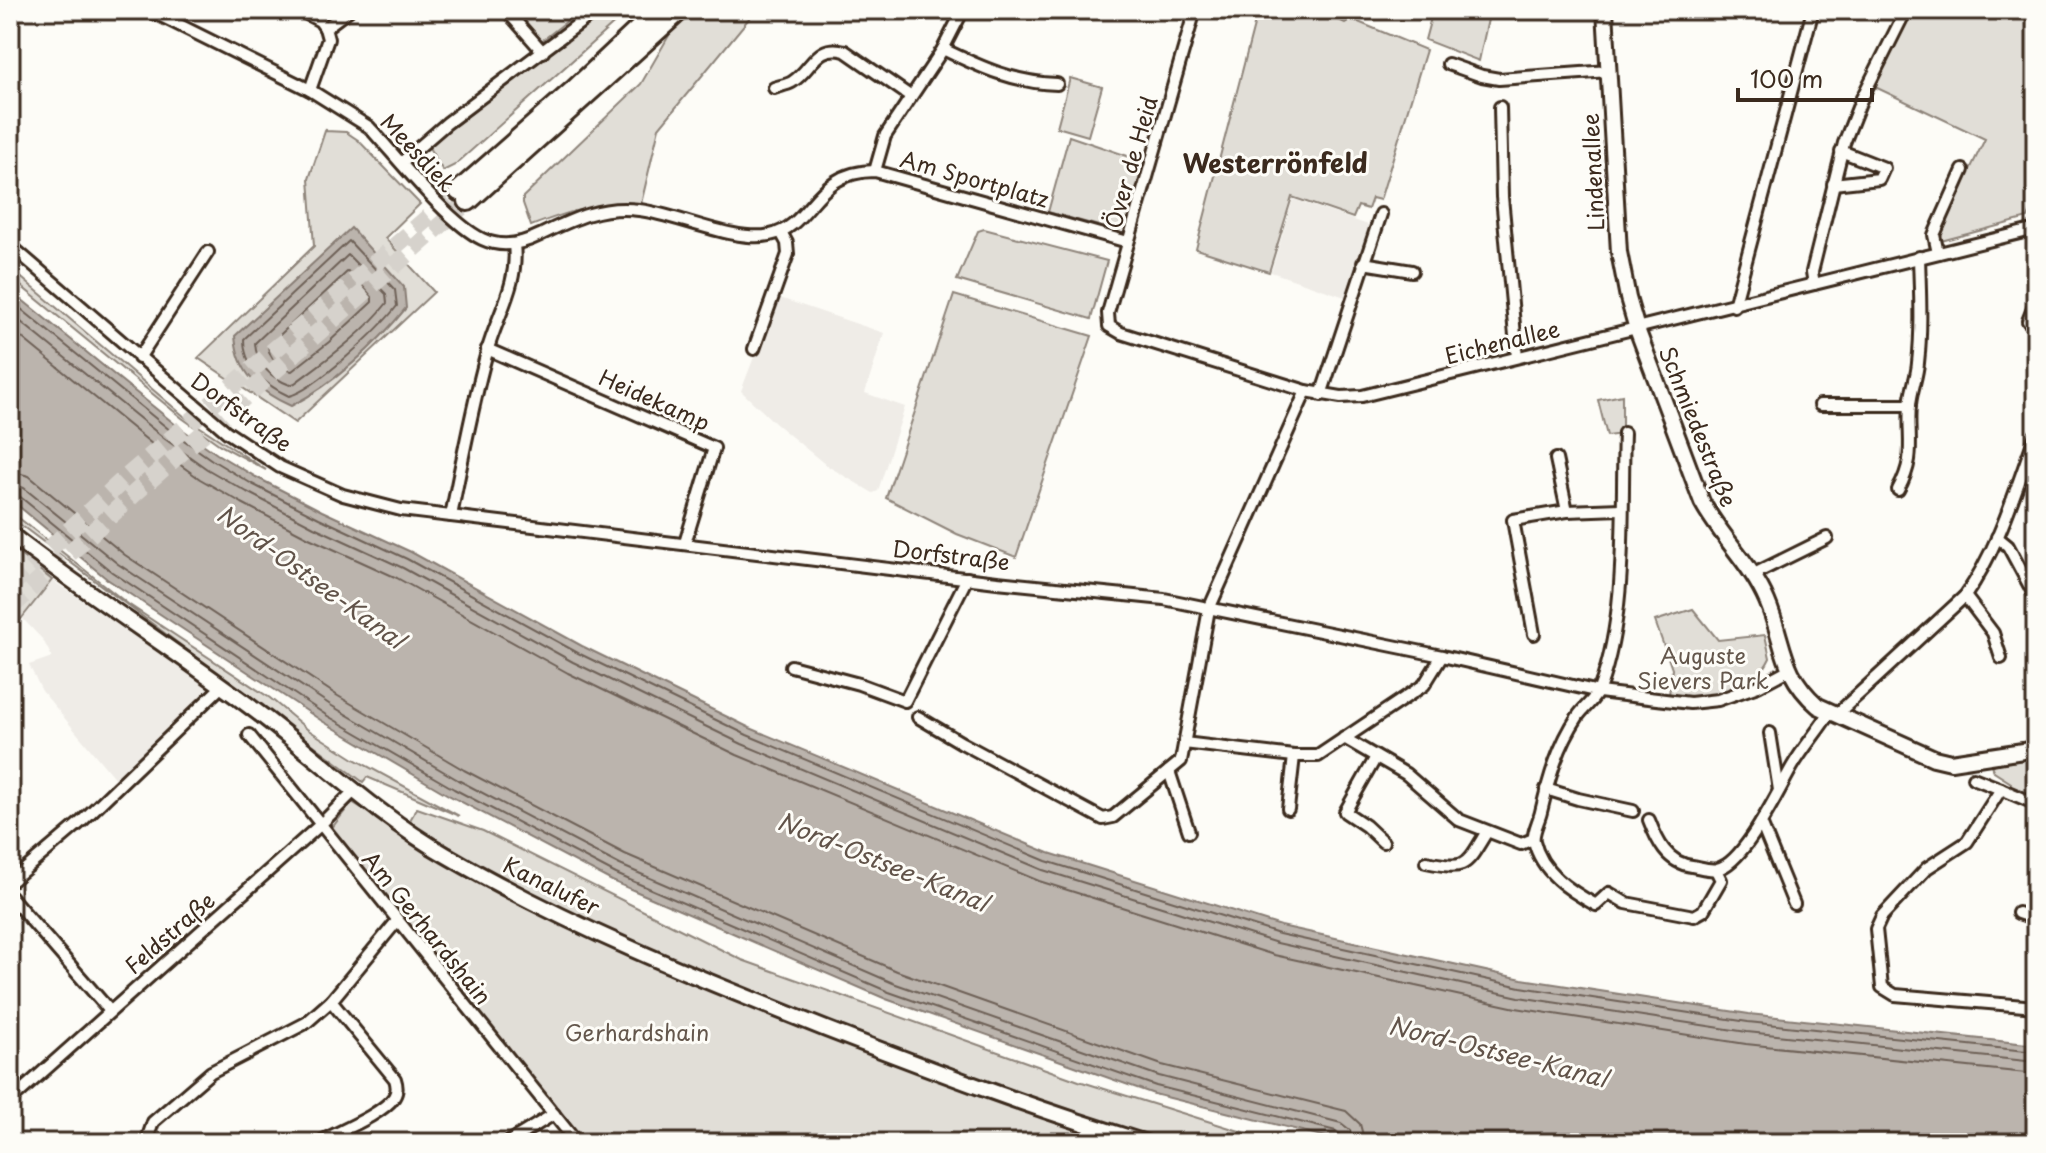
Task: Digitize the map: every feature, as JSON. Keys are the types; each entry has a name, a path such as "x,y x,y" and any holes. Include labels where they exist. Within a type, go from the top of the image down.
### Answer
{"highway":[{"path":"659,10 463,196 680,10"}],"street":[{"name":"Meesdiek","path":"149,10 310,90 369,127 462,227 484,240 514,245"},
{"path":"299,10 320,21 328,39 310,90"},
{"path":"325,28 349,10"},
{"path":"506,10 543,52"},
{"path":"402,162 447,123 597,10"},
{"path":"875,171 885,136 943,49 963,10"},
{"name":"Över de Heid","path":"1109,326 1108,313 1195,10"},
{"name":"Lindenallee","path":"1605,10 1619,252 1637,329"},
{"path":"1734,306 1813,10"},
{"path":"1814,284 1812,272 1841,151 1861,100 1906,10"},
{"path":"774,88 792,82 824,51 834,48 845,51 910,96"},
{"path":"943,49 983,69 1033,83 1057,84"},
{"path":"1448,64 1499,79 1609,71"},
{"path":"1500,107 1502,197 1517,357"},
{"path":"1833,184 1879,179 1884,168 1841,151"},
{"path":"1938,253 1934,235 1963,170"},
{"name":"Am Sportplatz","path":"781,232 838,178 855,171 875,171 1128,242"},
{"path":"451,516 487,349 516,264 514,245 584,214 607,208 640,210 744,235 767,236 781,232 788,254 754,349"},
{"path":"1321,395 1381,214"},
{"name":"Eichenallee","path":"1109,326 1121,333 1306,391 1341,397 1362,396 2036,229"},
{"name":"Dorfstraße","path":"10,245 227,432 280,467 343,495 413,513 1164,599 1599,692 1699,704 1758,686 1788,670"},
{"path":"139,358 208,252"},
{"path":"1898,490 1906,476 1912,446 1910,405 1918,366 1921,309 1919,257"},
{"path":"1363,263 1412,271"},
{"path":"2028,321 2036,301"},
{"name":"Schmiedestraße","path":"1637,329 1702,502 1767,600 1788,670 1805,695 1833,714"},
{"name":"Heidekamp","path":"487,349 714,448 685,543"},
{"path":"918,717 1103,819 1113,817 1181,761 1209,609 1306,391"},
{"path":"1820,405 1910,405"},
{"path":"1624,433 1619,601 1610,660 1599,692 1580,713 1560,745 1533,839 1544,863 1559,881 1596,905 1609,893 1626,903 1694,916 1703,911 1721,880 1716,870"},
{"path":"1649,820 1659,846 1686,865 1716,870 1739,854 1779,790 1833,714 1965,596 1997,537 2036,434"},
{"path":"1556,459 1567,511"},
{"path":"1534,634 1513,520 1567,511 1621,509"},
{"name":"Kanalufer","path":"10,534 68,579 269,721 353,792 443,853 481,874 701,980 976,1087 1146,1143"},
{"path":"1997,537 2008,546 2035,594"},
{"path":"1752,575 1827,538"},
{"path":"791,666 859,684 905,701 967,578"},
{"path":"1965,596 1993,633 2001,658"},
{"path":"1184,743 1318,756 1424,685 1442,656"},
{"path":"10,882 82,821 221,687"},
{"path":"1833,714 1934,758 1951,762 2036,749"},
{"path":"1188,722 1204,745"},
{"path":"1770,733 1779,790"},
{"name":"Am Gerhardshain","path":"249,735 577,1143"},
{"path":"1344,738 1406,774 1459,820 1521,844 1533,839"},
{"path":"1288,809 1294,756"},
{"path":"1376,757 1345,812 1383,842"},
{"path":"1169,771 1189,832"},
{"path":"1973,778 2036,804"},
{"path":"1546,789 1633,811"},
{"path":"2001,789 1967,842 1927,868 1882,916 1876,929 1879,973 1882,987 1895,995 2036,1007"},
{"name":"Feldstraße","path":"10,1101 320,825 353,792"},
{"path":"1761,823 1794,904"},
{"path":"1426,862 1458,867 1469,860 1486,833"},
{"path":"10,896 110,1011"},
{"path":"2018,913 2036,919"},
{"path":"151,1143 148,1137 153,1122 211,1072 306,1023 331,1001 397,921"},
{"path":"318,1143 379,1109 395,1097 398,1086 331,1001"},
{"path":"507,1143 554,1114"}],"shaded area":[{"path":"1293,199 1371,226 1348,298 1271,272"},
{"path":"777,297 884,333 865,393 905,407 878,491 873,493 826,465 741,391"},
{"path":"52,580 206,685 208,695 116,780 42,691 29,665 52,657 43,640 23,619"}],"green space":[{"path":"510,10 581,10 539,43"},
{"path":"604,10 629,10 455,165 443,171 428,146"},
{"path":"690,10 756,10 659,128 641,204 585,209 531,226 523,197 641,84 675,25"},
{"path":"1258,10 1336,10 1337,19 1345,23 1351,19 1426,50 1380,200 1372,198 1368,209 1358,206 1353,218 1292,197 1269,272 1196,249"},
{"path":"1433,10 1490,10 1479,61 1425,40"},
{"path":"1912,10 2036,11 2036,200 2028,218 1941,241 1938,235 1985,139 1875,87"},
{"path":"1070,78 1102,87 1088,136 1057,127"},
{"path":"326,128 326,131 346,132 358,140 420,204 385,238 434,292 295,423 198,358 314,246 309,179"},
{"path":"1069,136 1145,162 1125,227 1117,231 1048,212"},
{"path":"984,229 1107,261 1091,319 957,280 978,231"},
{"path":"10,268 185,417 266,470 220,445 182,418 10,277"},
{"path":"954,295 1092,336 1016,557 957,534 886,498"},
{"path":"1622,395 1622,434 1607,436 1598,400"},
{"path":"10,511 128,604 270,698 307,729 354,759 459,816 367,777 363,782 10,517"},
{"path":"10,547 52,580 10,633"},
{"name":"Auguste Sievers Park","path":"1693,609 1718,640 1765,635 1770,658 1752,680 1727,692 1712,695 1669,695 1672,669 1655,621"},
{"path":"2029,759 2036,761 2036,799 2010,787 2011,783 1994,772 1991,765"},
{"name":"Gerhardshain","path":"352,802 402,834 417,808 483,831 742,960 1079,1081 1278,1143 584,1143 328,833"}],"water":[{"path":"351,228 404,287 406,308 353,363 323,387 291,406 252,380 241,361 235,336"},
{"name":"Nord-Ostsee-Kanal","path":"10,290 176,425 217,454 322,511 411,552 582,646 750,728 1049,853 1281,926 1522,979 1749,1014 2036,1045 2036,1143 1350,1143 1154,1094 886,999 612,881 450,796 322,721 107,579 10,499"}],"tunnel":[{"path":"10,586 122,481 459,191"},
{"path":"10,608 135,493 468,201"}],"district":[{"name":"Westerrönfeld","path":"1275,162"}]}
